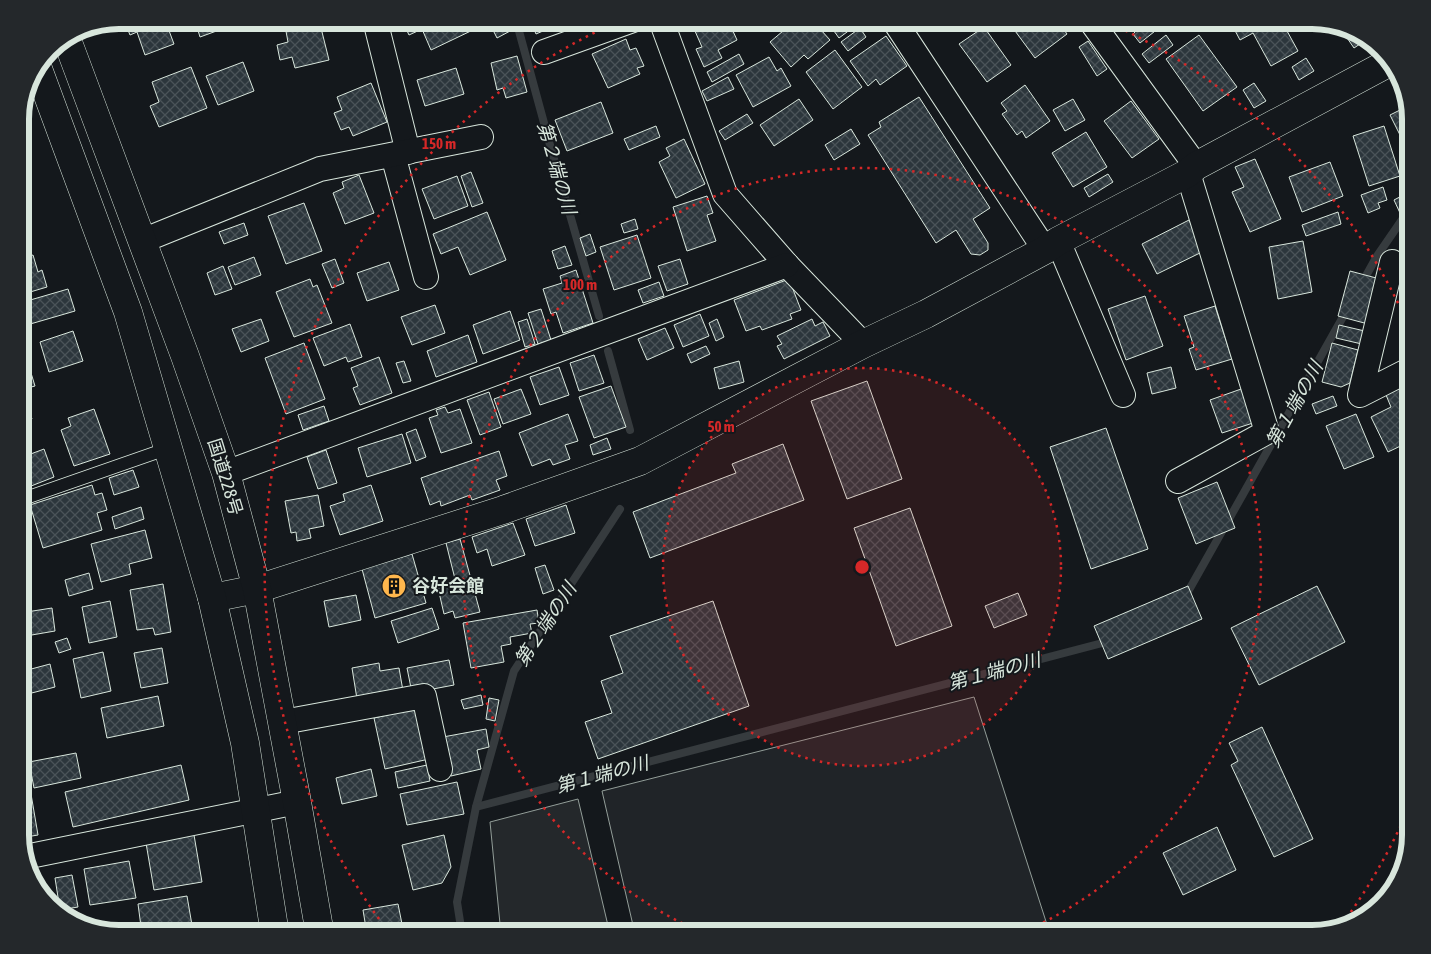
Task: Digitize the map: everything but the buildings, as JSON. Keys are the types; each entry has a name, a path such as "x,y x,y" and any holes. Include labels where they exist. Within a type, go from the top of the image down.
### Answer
{"main road":[{"name":"国道228号","path":"69,44 185,356 226,473 257,589 318,925"},
{"path":"212,598 257,589 502,510 640,462 864,344 926,314 1384,65"},
{"path":"40,75 128,312 212,598 245,743 274,925"}],"street":[{"path":"377,29 400,154 426,277"},
{"path":"544,52 608,29"},
{"path":"664,29 725,194 787,265 864,344"},
{"path":"901,29 1052,245 1123,395"},
{"path":"1096,29 1192,170 1267,432 1178,481"},
{"path":"142,241 320,169 481,137"},
{"path":"1392,262 1360,395 1402,374"},
{"path":"226,473 787,265"},
{"path":"282,722 424,696 440,769"},
{"path":"31,856 297,802"}],"lane":[{"path":"29,497 169,448"}],"shaded area":[{"path":"974,697 1047,925 633,925 602,791"},
{"path":"578,799 608,925 500,925 490,822"}],"waterway":[{"name":"第２端の川","path":"518,29 599,316"},
{"name":"第１端の川","path":"1362,283 1377,256 1402,220"},
{"name":"第１端の川","path":"1185,597 1348,308"},
{"name":"第２端の川","path":"608,351 630,430"},
{"name":"第２端の川","path":"476,807 514,671 620,509"},
{"name":"第１端の川","path":"461,925 457,902 476,807 1110,641"}],"place":[{"name":"谷好会館","path":"394,586"}]}
